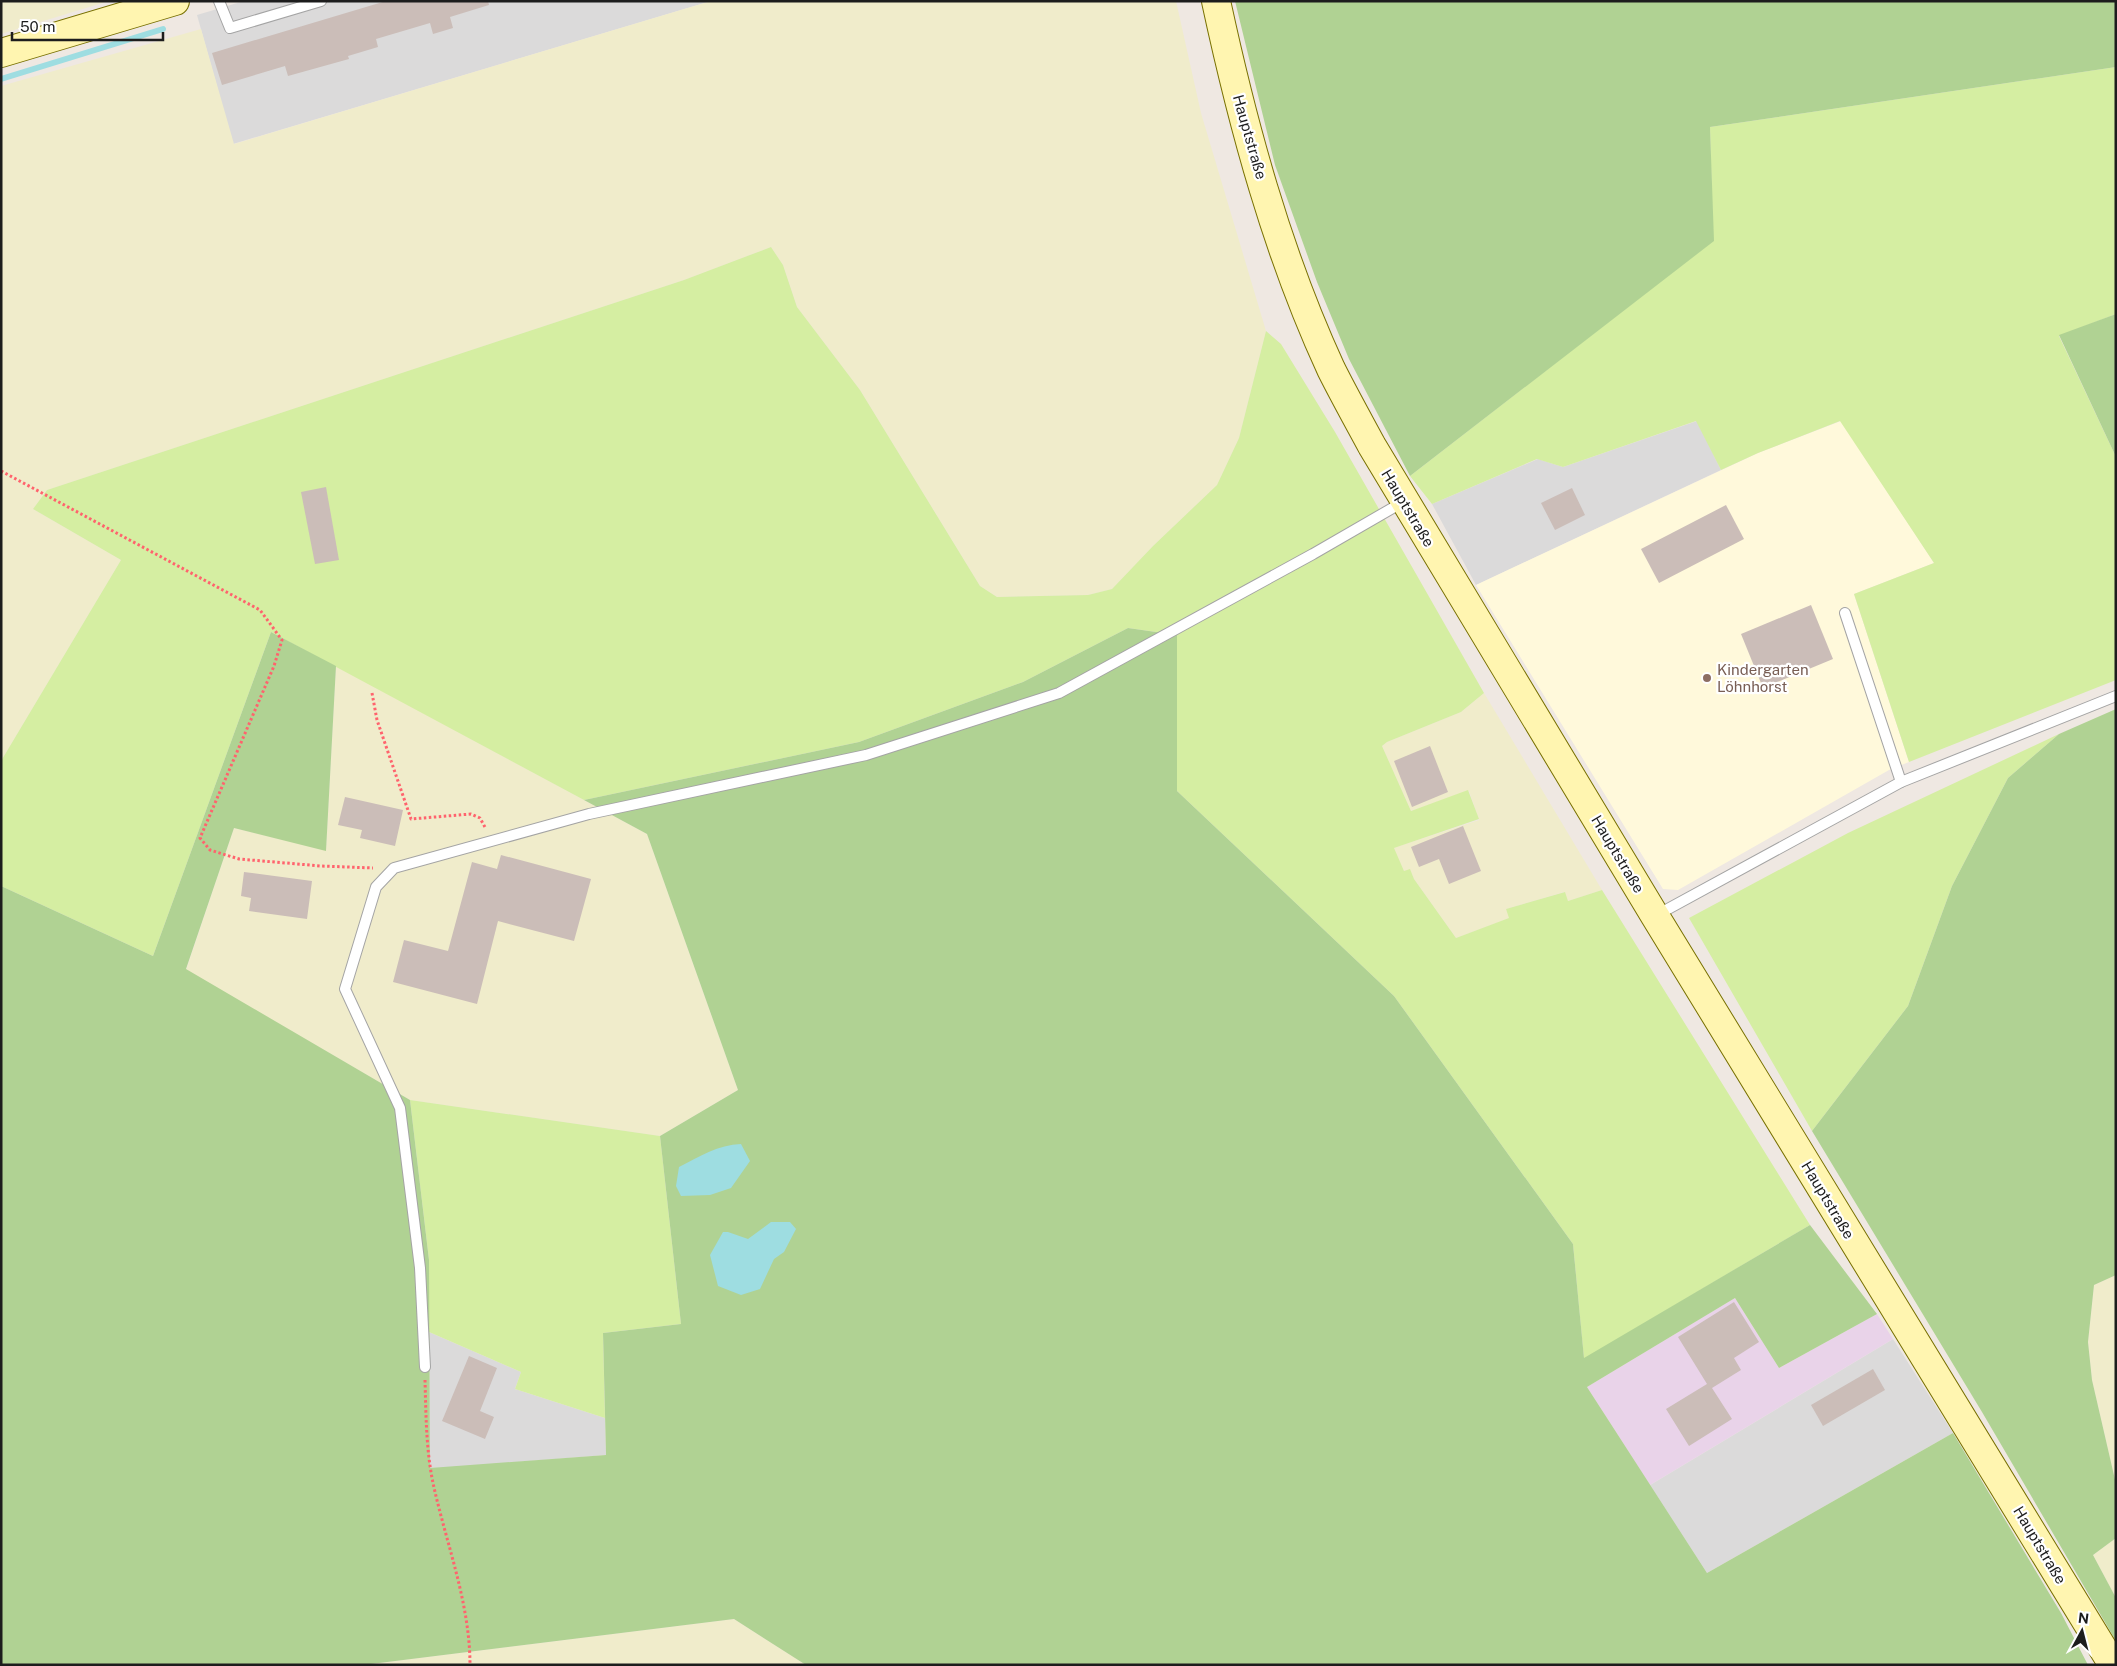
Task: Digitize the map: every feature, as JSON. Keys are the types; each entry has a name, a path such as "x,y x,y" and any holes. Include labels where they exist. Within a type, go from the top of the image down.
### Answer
{"street":[{"path":"1,53 174,1"},
{"name":"Hauptstraße","path":"1216,1 1229,62 1283,250 1332,369 1372,446 1655,916 2113,1665"}],"lane":[{"path":"218,1 230,28 321,1"},
{"path":"425,1367 420,1268 400,1108 345,989 376,886 394,868 589,814 866,755 1058,693 1314,554 1404,502"},
{"path":"1845,613 1901,782"},
{"path":"1655,916 1901,782 2116,696"}],"path":[{"path":"1,472 260,610 282,640 274,666 200,838 210,850 239,859 321,866 394,868"},
{"path":"372,693 377,720 411,819 471,814 480,818 492,841"},
{"path":"425,1367 428,1454 432,1481 470,1636 470,1665"}],"shaded area":[{"path":"1,1 109,1 1,34"},
{"path":"244,1 711,1 233,144 197,15"},
{"path":"711,1 1176,1 1201,113 1266,331 1239,438 1217,485 1153,546 1112,589 1088,595 997,597 980,586 860,390 797,307 783,265 771,247 684,280 47,490 33,509 121,560 1,761 1,86 201,29 234,144"},
{"path":"1697,421 1721,470 1476,585 1432,504 1538,459 1563,467"},
{"name":"Kindergarten Löhnhorst","path":"1841,421 1934,563 1854,594 1909,762 1889,770 1678,890 1663,889 1476,585 1758,453"},
{"path":"336,666 647,834 738,1090 660,1136 410,1100 186,970 234,828 326,850"},
{"path":"1484,693 1602,890 1568,901 1564,892 1506,909 1510,918 1456,938 1414,879 1410,870 1404,871 1393,848 1479,820 1469,791 1411,811 1382,746 1387,742 1461,712"},
{"path":"2116,1275 2116,1484 2092,1380 2088,1342 2094,1285"},
{"path":"1735,1298 1779,1368 1877,1314 1893,1339 1650,1485 1587,1387"},
{"path":"429,1332 521,1372 515,1389 605,1418 606,1455 430,1469"},
{"path":"1893,1339 1953,1433 1707,1573 1650,1485"},
{"path":"2116,1538 2116,1598 2093,1555"},
{"path":"734,1619 806,1665 363,1665"}],"green space":[{"path":"1235,1 2116,1 2116,67 1710,127 1714,241 1410,476 1349,359 1317,282 1275,165"},
{"path":"2116,67 2116,314 2059,336 2116,457 2116,680 1909,762 1854,594 1934,563 1840,421 1758,453 1721,470 1696,421 1563,467 1537,459 1432,504 1410,476 1713,241 1710,127"},
{"path":"771,247 783,265 797,307 860,390 980,586 997,597 1088,595 1112,589 1153,546 1217,485 1239,438 1266,331 1281,344 1335,432 1484,693 1461,712 1387,742 1382,746 1411,811 1468,790 1479,819 1394,848 1404,871 1410,869 1414,879 1456,938 1509,918 1506,909 1565,892 1568,901 1602,890 1810,1225 1584,1359 1573,1244 1394,996 1177,791 1177,635 1128,628 1023,682 859,742 584,800 271,632 153,956 1,886 1,761 121,560 33,509 47,490 684,280"},
{"path":"2116,314 2116,457 2059,335"},
{"path":"1128,628 1177,635 1177,791 1394,996 1573,1244 1584,1358 1810,1225 1877,1314 1779,1368 1735,1298 1587,1387 1707,1573 1953,1433 2061,1613 2088,1665 806,1665 734,1619 363,1665 1,1665 1,886 153,956 271,632 336,666 326,851 234,828 186,969 410,1100 429,1260 430,1468 606,1455 603,1333 681,1324 660,1136 738,1090 647,834 584,800 859,742 1023,682"},
{"path":"2116,709 2116,1275 2094,1285 2088,1342 2092,1380 2116,1484 2116,1538 2093,1555 2116,1598 2116,1641 1982,1412 1812,1131 1908,1006 1952,886 2008,778 2059,734"},
{"path":"2059,734 2008,778 1952,886 1908,1006 1812,1131 1689,918 1848,833"},
{"path":"410,1100 660,1136 681,1324 603,1333 605,1418 515,1389 521,1372 429,1332 429,1260"}],"water":[{"path":"741,1144 750,1161 731,1188 710,1195 681,1196 676,1186 679,1167 725,1146"},
{"path":"771,1222 790,1222 796,1229 784,1252 774,1259 760,1289 741,1295 718,1286 710,1255 723,1232 748,1239"}],"building":[{"path":"386,1 488,1 489,5 450,17 453,28 433,34 430,23 376,39 378,47 348,56 349,59 288,76 285,66 222,85 212,53"},
{"path":"326,487 339,560 315,564 301,492"},
{"path":"1572,488 1585,515 1555,530 1541,503"},
{"path":"1726,505 1744,539 1659,583 1641,549"},
{"path":"1811,605 1833,659 1763,688 1741,634"},
{"path":"1430,746 1448,792 1412,807 1394,761"},
{"path":"345,797 403,810 395,846 360,838 362,830 338,825"},
{"path":"1463,826 1481,871 1449,884 1439,859 1419,867 1411,847"},
{"path":"501,855 591,879 574,941 498,921 477,1004 393,982 404,940 448,951 472,862 497,869"},
{"path":"244,872 312,881 307,919 249,911 251,898 241,896"},
{"path":"1734,1302 1759,1342 1734,1358 1741,1370 1712,1388 1732,1419 1689,1446 1666,1409 1707,1384 1678,1337"},
{"path":"469,1356 497,1368 480,1411 494,1417 485,1439 442,1421"},
{"path":"1873,1369 1885,1390 1823,1426 1811,1405"}],"waterway":[{"path":"1,79 163,29"}],"place":[{"name":"Kindergarten Löhnhorst","path":"1707,678"}]}
